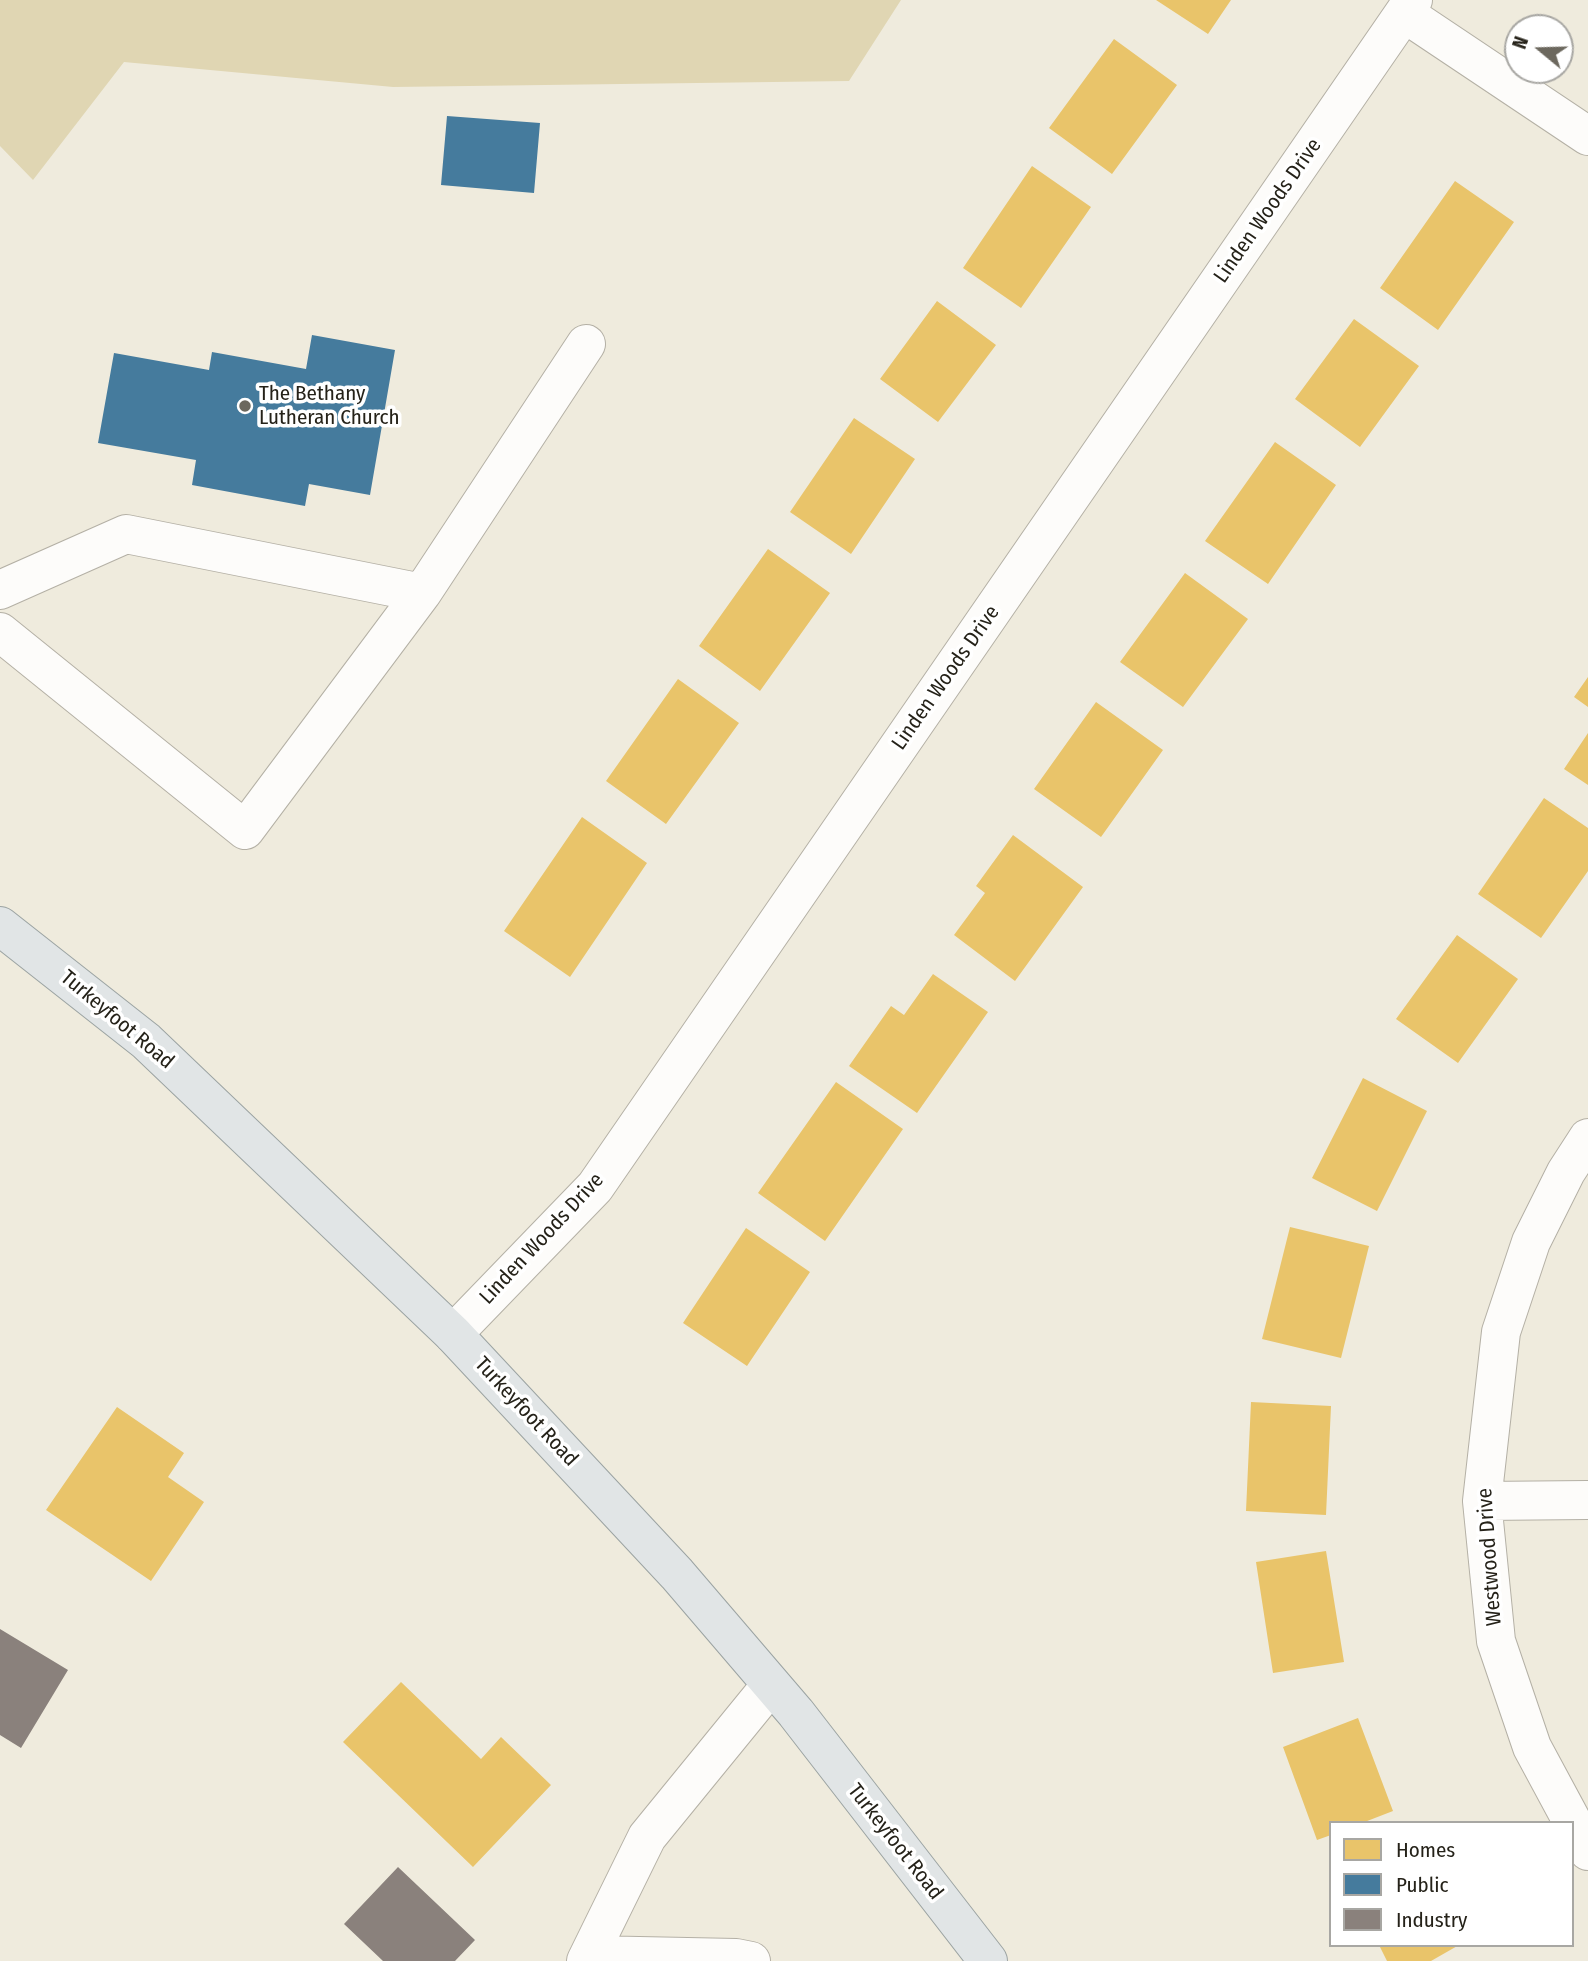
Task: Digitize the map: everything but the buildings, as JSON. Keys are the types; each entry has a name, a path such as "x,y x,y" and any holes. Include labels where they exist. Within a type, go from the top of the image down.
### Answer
{"main road":[{"name":"Turkeyfoot Road","path":"0,926 146,1041 453,1334 677,1574 771,1685 988,1961"}],"street":[{"path":"1409,6 1588,136"},
{"name":"Linden Woods Drive","path":"453,1334 595,1187 1409,6"},
{"path":"0,632 245,830 422,593 586,344"},
{"path":"0,590 127,534 422,593"},
{"name":"Westwood Drive","path":"1572,1821 1532,1748 1496,1642 1482,1501 1501,1332 1531,1242 1566,1172 1588,1138"},
{"path":"1482,1501 1588,1500"},
{"path":"751,1961 736,1958 588,1958 647,1837 771,1685"},
{"name":"Westwood Drive","path":"1574,1825 1588,1851"}],"shaded area":[{"path":"0,0 901,0 849,81 393,87 124,62 33,180 0,146"}],"place":[{"name":"The Bethany Lutheran Church","path":"245,406"}]}
